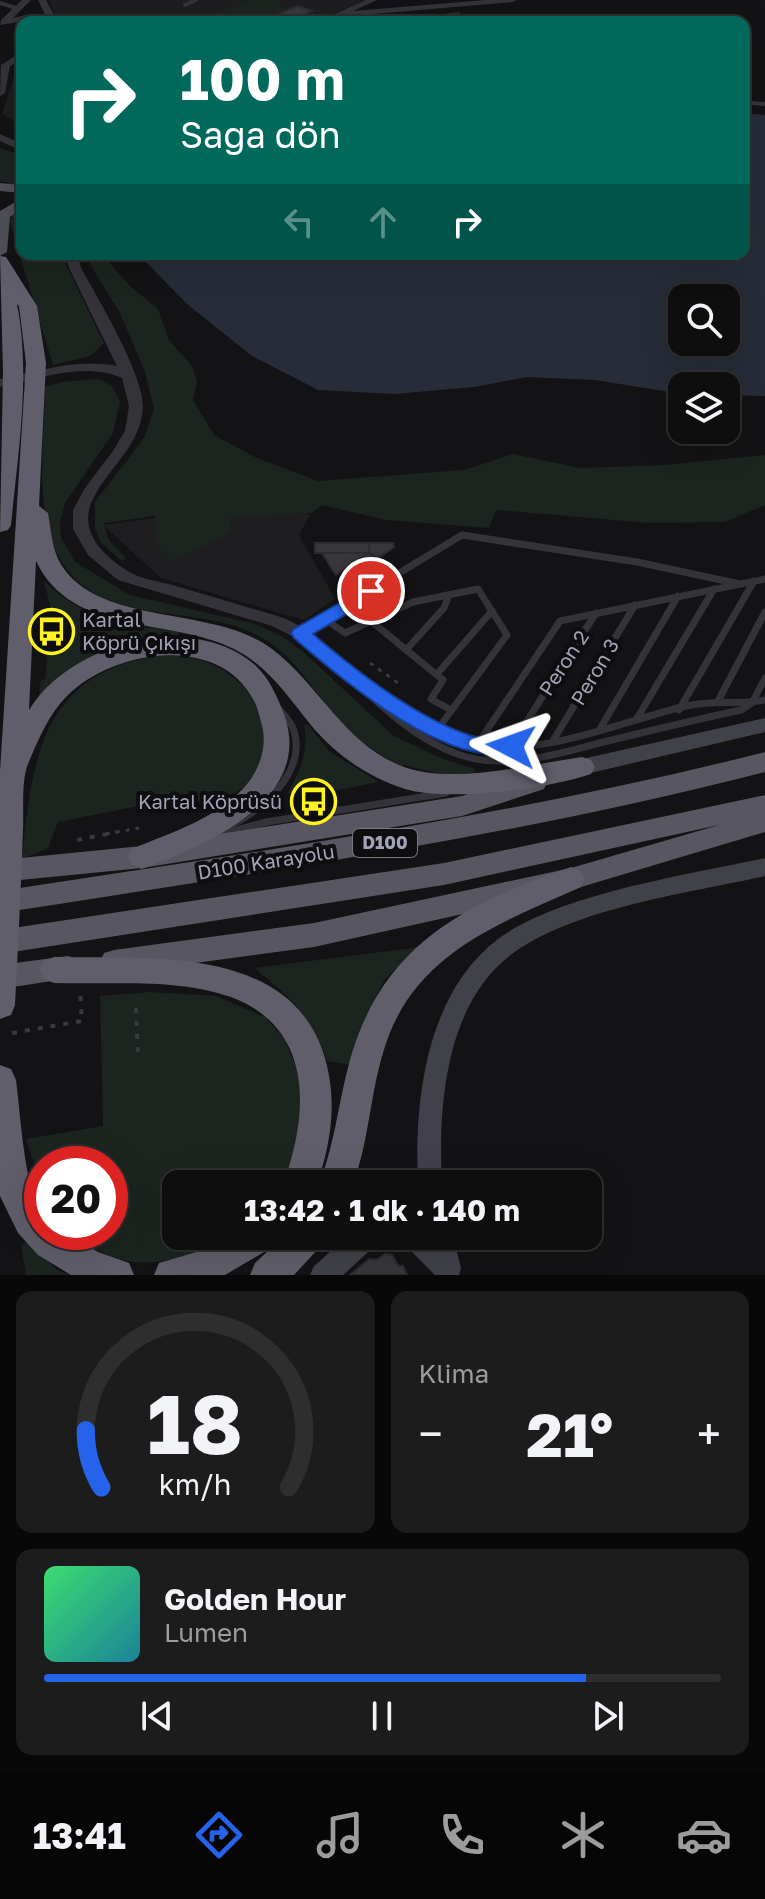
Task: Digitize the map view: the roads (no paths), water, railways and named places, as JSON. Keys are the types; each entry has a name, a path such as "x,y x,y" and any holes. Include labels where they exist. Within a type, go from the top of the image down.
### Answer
{"highway":[{"path":"0,262 28,306 36,363 0,1005"},
{"path":"0,262 11,312 14,365 6,390 0,525"},
{"path":"31,483 47,565 75,592 110,608 242,642 292,679 349,747 387,770 408,779 436,785 582,767"},
{"path":"9,826 17,760 44,706 64,684 79,673 138,648 197,648 229,658 252,676 266,696 275,723 276,758 259,789 222,821 142,857"},
{"name":"D100 Karayolu","path":"0,902 427,836 695,780 765,762"},
{"path":"0,871 142,857 462,806 582,767"},
{"name":"D100 Karayolu","path":"0,942 444,874 765,805"},
{"path":"0,977 314,935 571,879 765,822"},
{"path":"342,1170 373,1032 404,977 455,932 571,879"},
{"path":"54,970 168,973 220,981 244,987 283,1014 308,1053 317,1085 319,1108 316,1136 305,1170"},
{"path":"0,1080 13,1181 21,1209 66,1254 91,1269 117,1275"},
{"path":"171,1275 206,1267 235,1250"},
{"path":"267,1275 295,1250"}],"main road":[{"path":"0,252 3,215 16,206"},
{"path":"582,767 765,725"},
{"path":"430,1170 428,1128 438,1058 463,999 492,957 526,935 599,906 765,867"},
{"path":"323,1275 351,1250"},
{"path":"428,1250 449,1272"},
{"path":"444,1250 449,1272"}],"street":[{"path":"2,25 27,0"},
{"path":"337,15 373,0"},
{"path":"337,15 513,0"},
{"path":"0,93 6,65 16,58"},
{"path":"74,260 127,375 136,403 124,444 88,491 82,504 80,517 85,541 104,563 123,576 278,622 300,633 342,669"},
{"path":"6,390 103,358 109,351 110,340"},
{"path":"80,368 108,366 127,375"}],"lane":[{"path":"185,5 196,0"},
{"path":"0,3 19,9"},
{"path":"300,633 462,535 637,562 740,584"},
{"name":"Peron 2","path":"511,746 596,613 765,579"},
{"path":"679,710 754,581"},
{"path":"325,619 345,633 413,602 478,589 507,635 443,722"},
{"path":"636,720 714,589"},
{"path":"406,650 444,608 449,595"},
{"path":"600,729 678,596"},
{"name":"Peron 3","path":"554,739 635,605"},
{"path":"437,674 492,611"},
{"path":"718,701 765,612"},
{"path":"477,745 560,621 596,613"},
{"path":"371,621 443,680 431,699 451,710"},
{"path":"342,669 412,716 461,741 477,745 511,746 554,739 718,701 752,703 765,700"},
{"path":"342,669 382,707 414,730 443,747 476,759 498,761 550,755 741,710 752,703 765,678"}],"water":[{"path":"750,114 765,115 765,396 740,395 740,372 668,372 668,392 595,380 527,377 474,387 395,394 318,390 252,356 187,304 145,260 750,260"}],"place":[{"name":"Kartal Köprü Çıkışı","path":"51,632"},
{"name":"Kartal Köprüsü","path":"313,802"}]}
